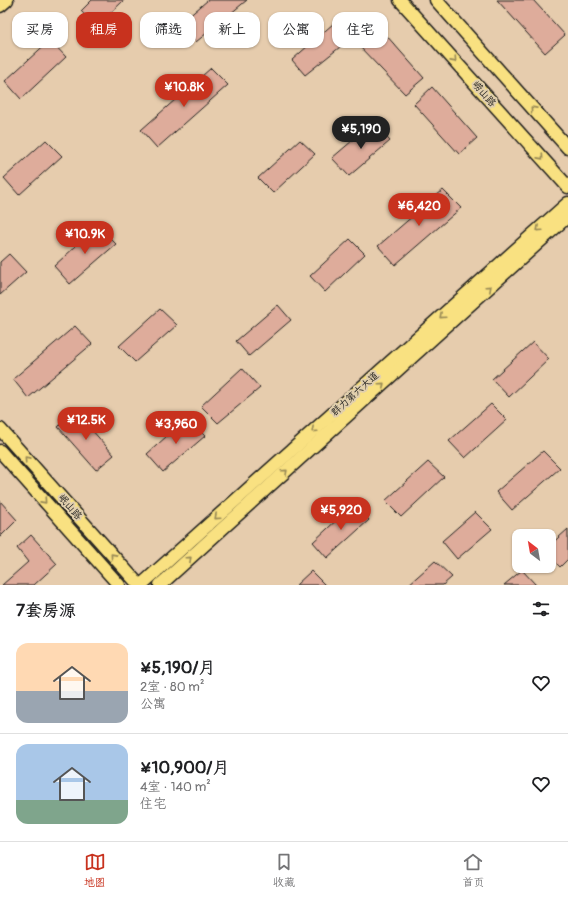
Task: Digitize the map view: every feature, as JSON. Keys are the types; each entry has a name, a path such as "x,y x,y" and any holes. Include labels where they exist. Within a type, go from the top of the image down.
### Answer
{"main road":[{"path":"0,6 7,0"},
{"name":"崂山路","path":"400,0 568,187"},
{"path":"436,0 568,148"},
{"name":"群力第六大道","path":"140,585 568,203"},
{"name":"群力第六大道","path":"160,585 568,216"},
{"name":"岷山路","path":"0,429 140,585"},
{"name":"岷山路","path":"0,451 119,585"}],"building":[{"path":"92,0 124,0 112,12 81,11"},
{"path":"208,0 247,0 232,12 204,12 204,35 196,42 196,12 194,12"},
{"path":"497,0 533,0 565,35 545,53"},
{"path":"332,25 332,48 339,48 305,75 292,60 306,48 324,48 324,32"},
{"path":"388,37 424,78 405,94 361,48 388,48"},
{"path":"41,48 58,48 66,57 21,99 5,81"},
{"path":"211,68 228,85 157,148 141,130"},
{"path":"432,87 477,138 459,154 414,104"},
{"path":"373,123 390,141 349,176 332,158"},
{"path":"46,140 62,156 19,195 4,178"},
{"path":"300,140 315,154 273,193 258,178"},
{"path":"443,190 461,208 395,265 378,246"},
{"path":"98,226 116,244 70,284 54,266"},
{"path":"350,239 365,254 325,292 310,276"},
{"path":"9,254 26,272 0,295 0,262"},
{"path":"278,305 291,320 249,356 236,341"},
{"path":"160,309 177,325 135,362 119,346"},
{"path":"75,326 92,344 28,398 13,379"},
{"path":"533,342 549,359 509,397 492,379"},
{"path":"242,368 260,388 218,423 201,406"},
{"path":"491,404 507,420 465,458 449,441"},
{"path":"75,411 114,455 96,470 58,427"},
{"path":"187,418 205,436 163,472 147,454"},
{"path":"543,451 560,468 512,510 496,492"},
{"path":"428,462 444,477 401,517 385,501"},
{"path":"0,501 17,520 0,537"},
{"path":"355,503 369,520 327,558 313,542"},
{"path":"475,512 492,529 457,559 442,541"},
{"path":"568,529 568,559 560,567 556,563 556,540"},
{"path":"31,535 57,564 34,585 2,585 28,562 17,548"},
{"path":"435,561 452,577 443,585 408,585"},
{"path":"311,571 325,585 296,585"},
{"path":"518,573 525,573 536,585 504,585"}]}
